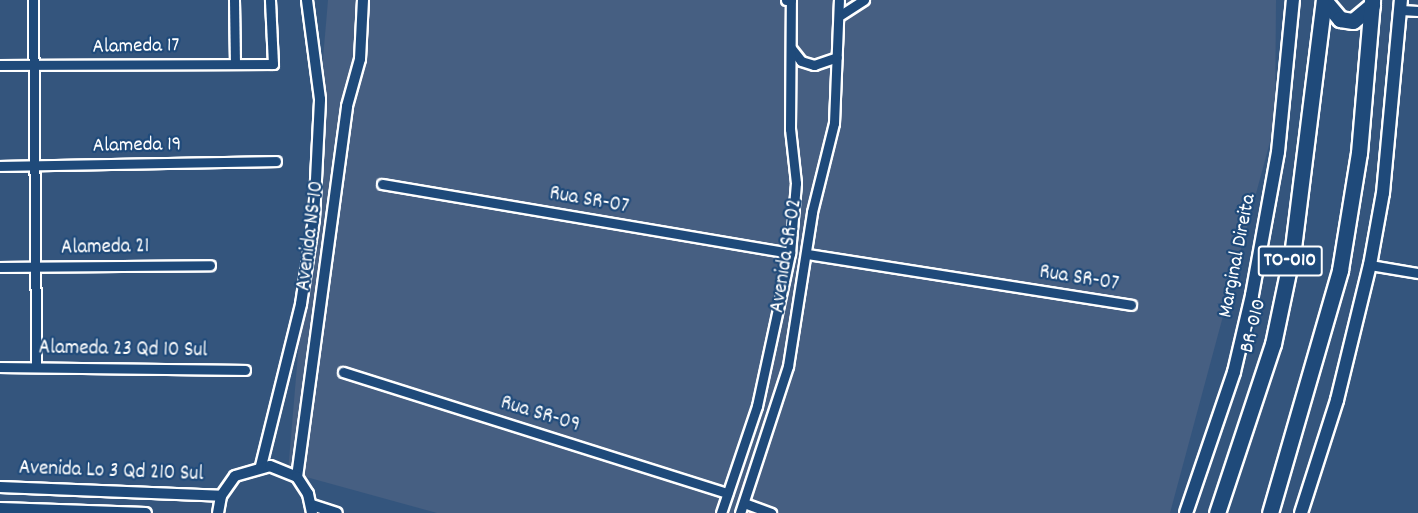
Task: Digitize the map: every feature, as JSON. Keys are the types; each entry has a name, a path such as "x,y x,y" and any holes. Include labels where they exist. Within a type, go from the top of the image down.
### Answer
{"highway":[{"path":"1323,0 1340,19 1353,21 1372,2"},
{"name":"BR-010","path":"1217,513 1273,344 1293,248 1323,0"},
{"name":"TO-010","path":"1269,513 1340,270 1359,153 1372,2"}],"main road":[{"name":"Marginal Direita","path":"1186,513 1234,372 1252,295 1278,152 1293,0"},
{"path":"1301,513 1337,400 1370,265 1383,194 1401,5"}],"street":[{"path":"33,0 36,366"},
{"path":"234,0 235,64"},
{"name":"Alameda 17","path":"0,64 33,66 273,64 270,0"},
{"name":"Avenida NS-10","path":"261,466 299,315 314,219 320,99 307,0"},
{"name":"Avenida NS-10","path":"297,477 347,106 360,59 363,0"},
{"path":"786,0 791,0"},
{"name":"Avenida SR-02","path":"721,513 757,406 789,253 796,183 791,0"},
{"name":"Avenida SR-02","path":"742,508 788,366 807,254 834,123 839,0"},
{"path":"839,16 864,0"},
{"path":"1401,5 1418,11"},
{"path":"791,48 801,61 814,65 837,57"},
{"name":"Alameda 19","path":"0,166 276,161"},
{"name":"Rua SR-07","path":"382,184 789,253"},
{"name":"Rua SR-07","path":"807,254 1131,305"},
{"name":"Alameda 21","path":"0,267 210,265"},
{"path":"1370,265 1418,273"},
{"name":"Alameda 23 Qd 10 Sul","path":"0,367 245,370"},
{"name":"Rua SR-09","path":"343,372 727,493"},
{"path":"218,513 221,496 235,476 261,466 297,477 312,509 337,513"},
{"name":"Avenida Lo 3 Qd 210 Sul","path":"0,488 221,496"},
{"name":"Avenida Lo 3 Qd 210 Sul","path":"0,508 146,513"},
{"path":"742,508 771,513"}],"shaded area":[{"path":"328,0 1276,0 1275,123 1170,513 437,513 288,472"}]}
